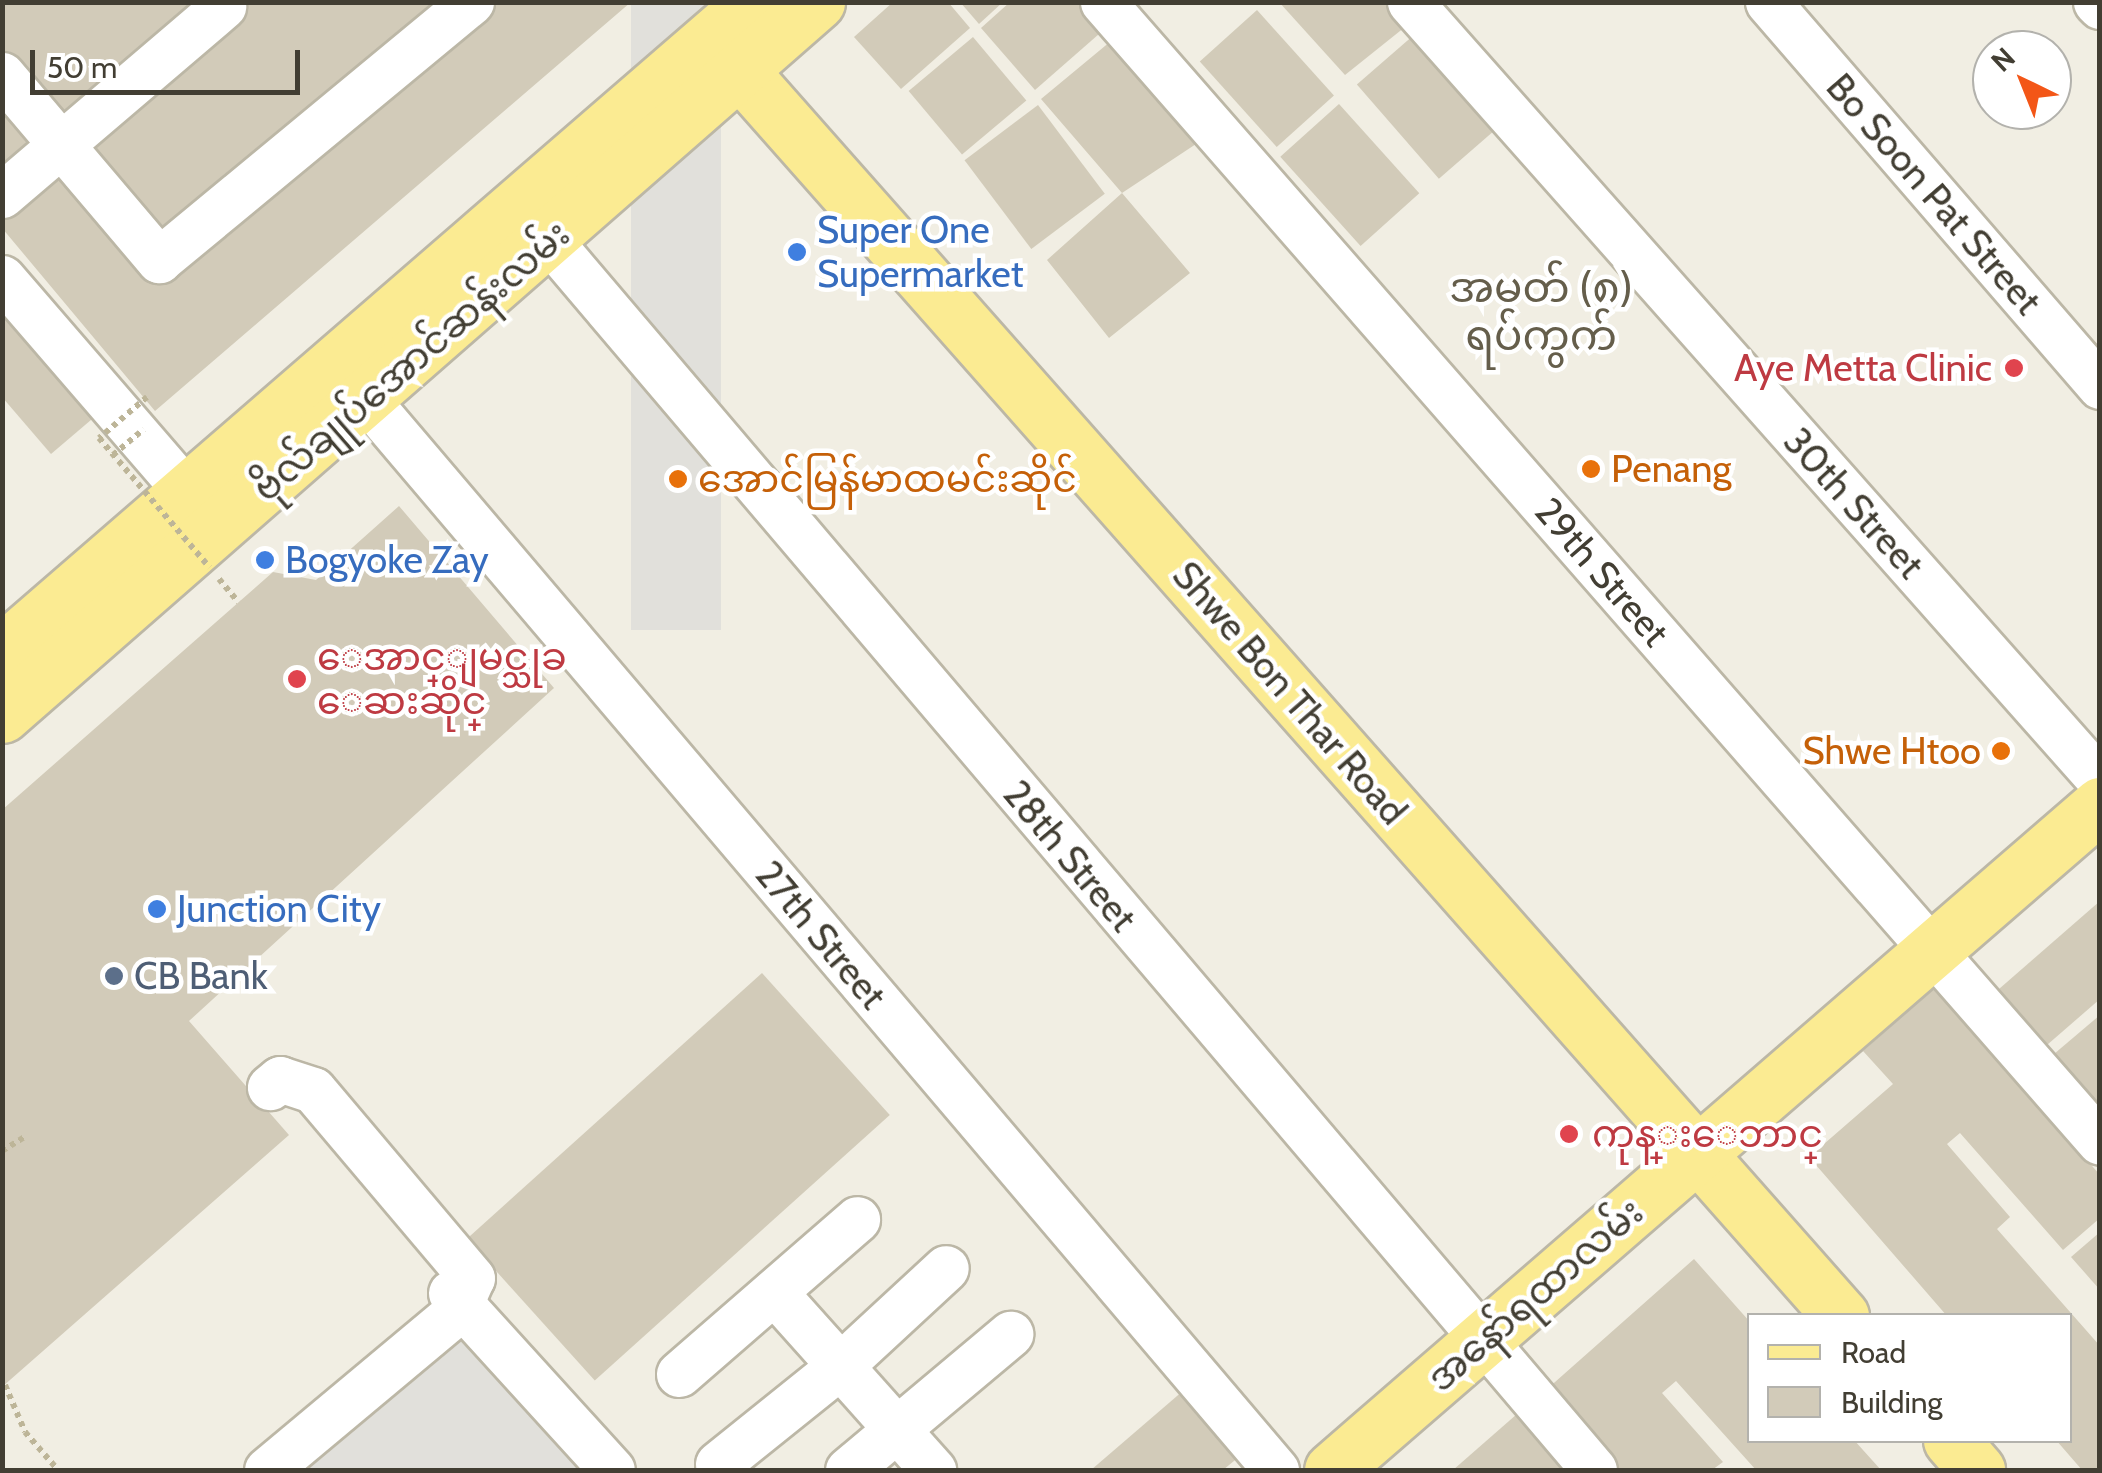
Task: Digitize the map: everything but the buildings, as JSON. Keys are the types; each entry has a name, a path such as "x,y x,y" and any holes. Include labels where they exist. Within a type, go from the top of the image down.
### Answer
{"main road":[{"name":"ဗိုလ်ချုပ်အောင်ဆန်းလမ်း","path":"2,652 754,2"},
{"name":"ဗိုလ်ချုပ်အောင်ဆန်းလမ်း","path":"2,716 817,2"},
{"name":"Shwe Bon Thar Road","path":"740,70 1837,1313"},
{"name":"အနော်ရထာလမ်း","path":"1332,1470 2100,805"},
{"path":"1953,1443 1977,1470"}],"street":[{"path":"2,75 159,260 472,2"},
{"name":"29th Street","path":"1103,2 2100,1142"},
{"name":"30th Street","path":"1410,2 2100,780"},
{"name":"Bo Soon Pat Street","path":"1768,2 2100,386"},
{"path":"2,194 223,6"},
{"name":"28th Street","path":"548,240 1481,1342 1594,1470"},
{"path":"2,278 188,492"},
{"name":"27th Street","path":"367,400 1276,1470"},
{"path":"266,1467 456,1298 472,1278 313,1090 280,1079 270,1087"},
{"path":"679,1374 857,1219"},
{"path":"718,1464 840,1366 946,1268"},
{"path":"774,1292 933,1470"},
{"path":"456,1298 612,1470"},
{"path":"848,1470 1010,1334"}],"path":[{"path":"148,397 99,438 209,567"},
{"path":"113,455 144,428"},
{"path":"2,1151 24,1137"},
{"path":"5,1385 25,1432 58,1470"}],"shaded area":[{"path":"631,3 721,3 721,630 631,630"},
{"path":"456,1322 585,1470 286,1470"}],"place":[{"name":"Super One Supermarket","path":"797,252"},
{"name":"Aye Metta Clinic","path":"2014,368"},
{"name":"Penang","path":"1591,469"},
{"name":"အောင်မြန်မာထမင်းဆိုင်","path":"678,479"},
{"name":"Bogyoke Zay","path":"265,560"},
{"name":"ေအာင္ျမင္သုခ ေဆးဆိုင္","path":"297,679"},
{"name":"Shwe Htoo","path":"2001,751"},
{"name":"Junction City","path":"157,909"},
{"name":"CB Bank","path":"114,976"},
{"name":"ကုန္းေဘာင္","path":"1569,1134"}],"district":[{"name":"အမှတ် (၈) ရပ်ကွက်","path":"1541,311"}]}
